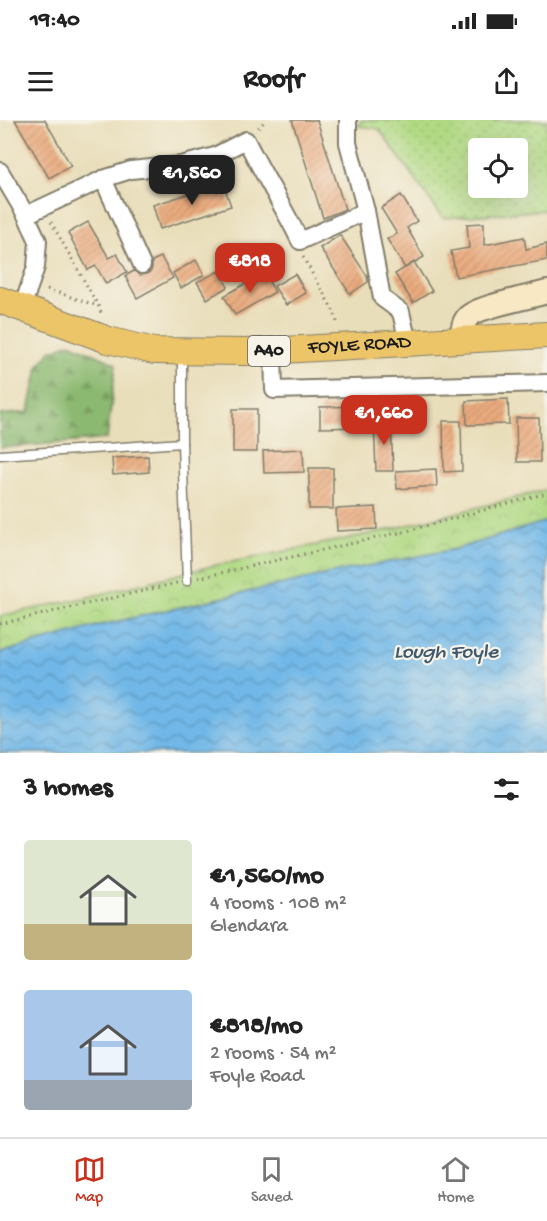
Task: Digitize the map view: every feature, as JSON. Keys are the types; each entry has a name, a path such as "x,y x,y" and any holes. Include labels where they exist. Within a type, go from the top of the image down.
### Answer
{"main road":[{"name":"FOYLE ROAD","path":"11,304 108,340 154,351 273,351 547,335"}],"street":[{"path":"348,120 348,143 366,211 382,298 401,312 408,343"},
{"path":"26,215 103,179 131,170 181,165 215,156 246,140 285,209 300,241 366,211"},
{"path":"0,171 26,215 38,241 36,267 31,284 11,304"},
{"path":"103,179 142,265"},
{"path":"462,340 461,331 467,318 477,311 547,292"},
{"path":"273,351 274,390 547,383"}],"lane":[{"path":"182,351 182,443 187,581"},
{"path":"0,455 182,443"}],"path":[{"path":"43,207 99,307 108,340"},
{"path":"300,241 303,258 334,314 344,347"},
{"path":"31,284 99,307"},
{"path":"0,624 407,531 547,493"}],"green space":[{"path":"361,120 547,120 547,210 443,218 379,129 358,126"},
{"path":"70,343 116,364 107,439 0,448 0,415 29,412 38,367 50,351"},
{"path":"547,490 547,521 456,549 337,572 101,625 0,653 0,616 93,596 212,566 380,532"}],"water":[{"name":"Lough Foyle","path":"547,521 547,753 0,753 0,653 101,625 337,572 456,549"}],"building":[{"path":"15,120 45,120 71,166 49,178"},
{"path":"292,120 317,120 345,209 323,218"},
{"path":"223,183 231,206 160,229 153,205"},
{"path":"401,195 417,221 407,228 424,257 405,268 387,239 397,234 381,208"},
{"path":"88,222 109,258 117,254 127,272 106,284 96,266 88,270 68,233"},
{"path":"484,223 484,245 524,237 526,249 547,244 547,260 456,277 451,251 469,248 467,224"},
{"path":"340,235 367,276 368,282 350,294 320,248"},
{"path":"161,257 173,278 137,298 125,276 134,271 140,275 147,274 151,271 152,261"},
{"path":"196,260 204,275 181,288 173,273"},
{"path":"414,262 432,291 413,303 395,274"},
{"path":"219,271 228,287 207,299 197,282"},
{"path":"264,273 275,292 235,315 224,296"},
{"path":"295,274 306,293 286,305 274,286"},
{"path":"508,399 509,424 467,425 466,401"},
{"path":"368,406 368,427 320,428 320,407"},
{"path":"233,409 257,409 257,452 233,452"},
{"path":"516,418 539,418 540,462 517,462"},
{"path":"391,421 393,471 376,471 374,422"},
{"path":"443,421 461,421 462,471 444,472"},
{"path":"303,449 304,472 264,473 263,451"},
{"path":"148,456 149,472 113,475 112,458"},
{"path":"309,468 333,468 333,509 309,509"},
{"path":"436,469 437,486 397,489 396,471"},
{"path":"376,507 377,529 337,531 336,509"}]}
